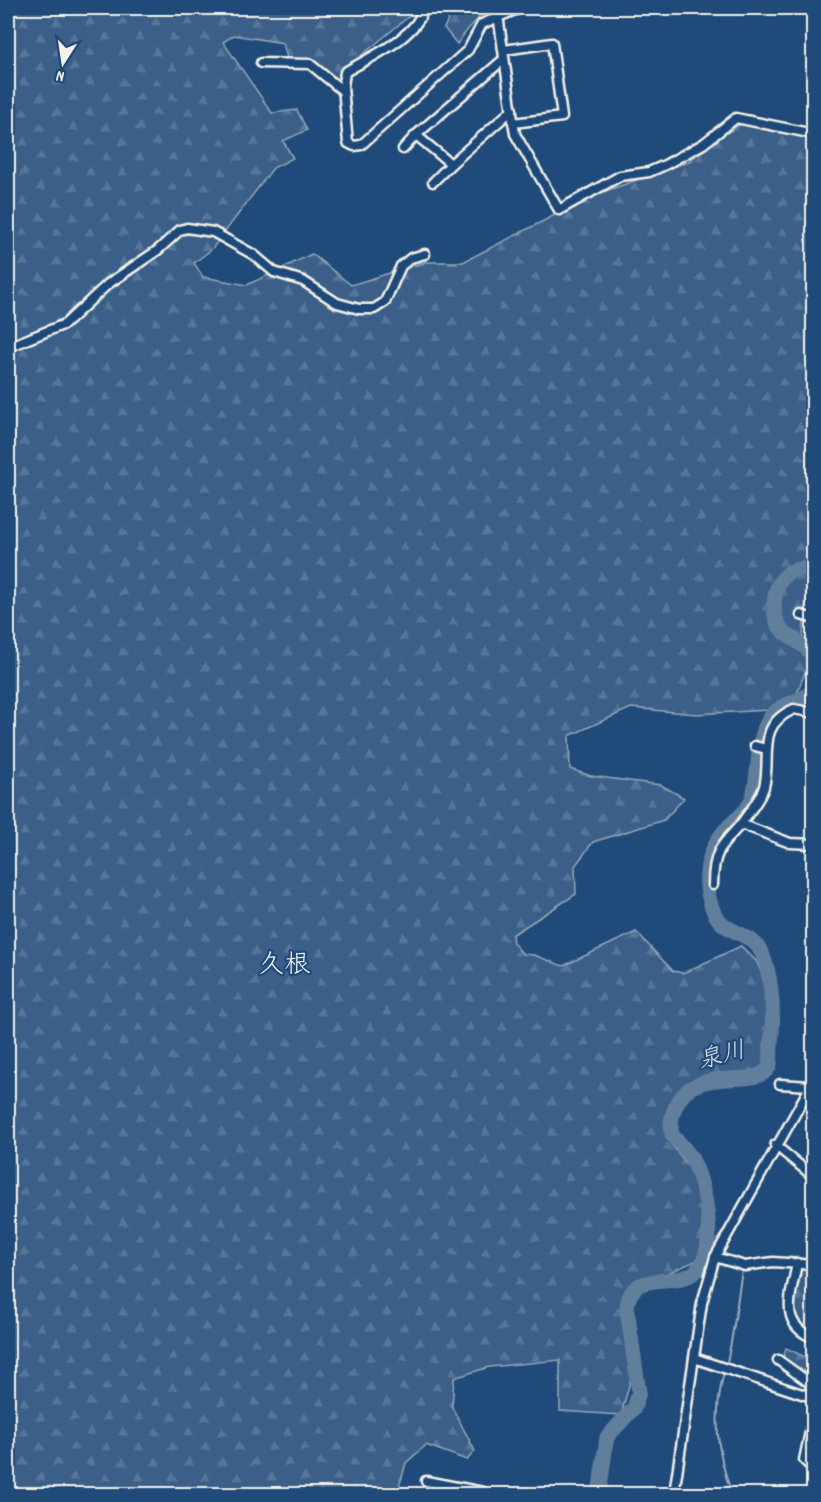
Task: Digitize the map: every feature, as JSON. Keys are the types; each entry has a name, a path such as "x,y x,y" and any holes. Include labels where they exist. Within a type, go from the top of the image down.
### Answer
{"street":[{"path":"424,8 419,19 400,38 345,72 343,91 348,143 354,146 361,145 468,50 482,24 498,15 520,8"},
{"path":"498,15 513,123 519,146 559,210 620,176 649,172 665,165 704,144 736,118 813,134"},
{"path":"403,149 504,54 552,43 562,117 513,123"},
{"path":"261,63 310,64 343,91"},
{"path":"433,182 512,110"},
{"path":"416,135 451,164"},
{"path":"8,347 16,346 65,324 108,284 158,250 180,230 187,228 213,232 254,255 274,272 303,281 337,303 359,309 374,309 385,303 401,266 411,258 425,254"},
{"path":"801,615 813,619"},
{"path":"713,885 713,864 720,846 741,824 762,793 770,731 785,713 795,709 813,713"},
{"path":"755,746 766,749"},
{"path":"741,824 790,843 813,844"},
{"path":"780,1084 812,1083"},
{"path":"674,1494 702,1303 715,1257 775,1145 812,1083"},
{"path":"775,1145 813,1177"},
{"path":"715,1257 745,1266 772,1262 813,1265"},
{"path":"797,1263 790,1305 791,1320 796,1330 813,1338"},
{"path":"694,1358 813,1398"},
{"path":"778,1360 813,1386"},
{"path":"813,1413 811,1442 804,1461 813,1470"},
{"path":"426,1481 483,1492"}],"green space":[{"path":"8,8 419,8 344,70 338,83 313,63 288,62 283,43 234,35 223,42 272,113 297,110 307,130 283,141 293,158 273,168 212,249 194,263 203,277 247,285 312,254 351,285 425,262 463,262 592,196 690,161 706,146 744,122 813,140 814,581 805,606 803,636 808,664 796,696 770,710 696,714 631,708 569,736 570,769 591,776 661,785 684,798 664,820 593,842 575,866 576,894 512,935 513,943 523,954 534,955 563,966 636,932 673,971 683,973 741,946 757,962 775,1007 769,1062 752,1076 700,1079 675,1097 666,1129 671,1144 703,1185 711,1230 704,1257 626,1292 631,1378 621,1415 560,1411 560,1360 489,1367 454,1378 452,1407 475,1451 467,1460 426,1445 406,1463 397,1494 8,1494"},
{"path":"454,8 489,8 457,44 444,28"},
{"path":"813,1248 813,1372 808,1372 782,1361 786,1348 807,1358 812,1342 796,1326 793,1308 794,1274"}],"waterway":[{"name":"泉川","path":"814,567 799,569 787,574 778,586 774,601 776,617 782,630 808,650 814,658"},
{"name":"泉川","path":"599,1494 607,1437 634,1408 639,1392 627,1309 630,1296 644,1283 677,1279 696,1271 703,1261 707,1247 709,1231 705,1197 696,1167 684,1147 672,1135 671,1124 675,1108 684,1094 696,1085 709,1081 762,1074 769,1067 770,1062 772,1005 764,959 759,948 751,940 725,925 716,916 707,888 708,866 721,835 750,804 755,789 760,745 766,724 781,707 804,697 814,689"},
{"path":"703,1259 742,1270 726,1366"},
{"path":"724,1371 717,1419 722,1463 732,1494"}],"district":[{"name":"久根","path":"284,966"}]}
